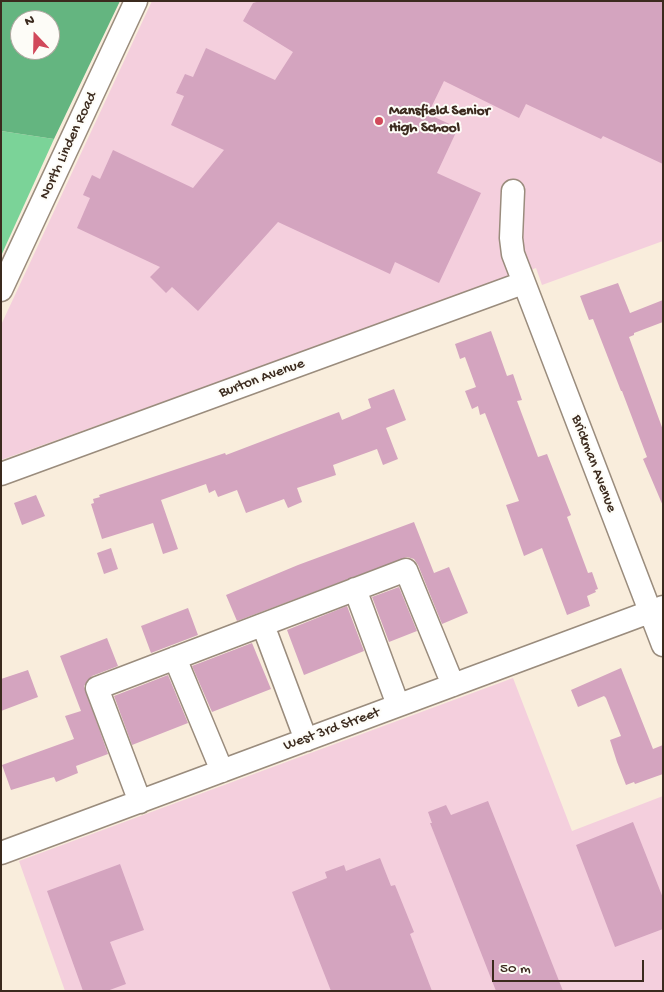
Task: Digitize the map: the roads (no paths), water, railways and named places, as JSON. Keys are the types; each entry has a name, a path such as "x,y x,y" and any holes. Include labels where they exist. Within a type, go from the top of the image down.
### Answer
{"street":[{"name":"North Linden Road","path":"1,290 136,1"},
{"name":"Brickman Avenue","path":"513,191 511,238 513,254 523,283 656,610 663,645"},
{"name":"Burton Avenue","path":"1,474 523,283"},
{"path":"140,802 97,688 355,589 406,570 453,685"},
{"path":"355,589 398,706"},
{"name":"West 3rd Street","path":"1,853 656,610"},
{"path":"263,625 306,740"},
{"path":"175,658 222,771"}],"place":[{"name":"Mansfield Senior High School","path":"379,121"}]}
